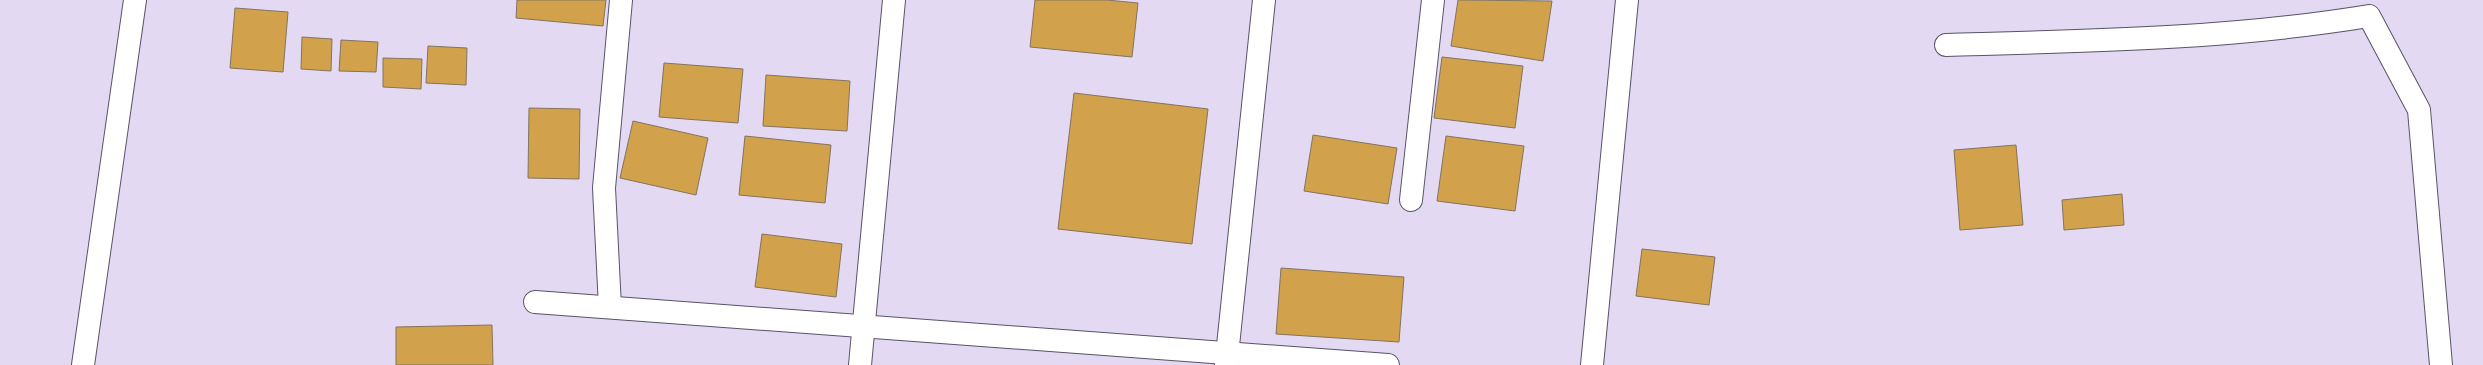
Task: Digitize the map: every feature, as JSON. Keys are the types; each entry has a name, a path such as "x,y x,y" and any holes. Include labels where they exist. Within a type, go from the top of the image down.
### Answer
{"street":[{"path":"83,365 135,0"},
{"path":"610,307 604,188 621,0"},
{"path":"860,365 894,0"},
{"path":"1226,360 1264,0"},
{"path":"1411,200 1433,0"},
{"path":"1592,365 1627,0"},
{"path":"1946,45 2182,38 2302,27 2369,16 2419,110 2441,365"},
{"path":"535,302 864,326 1226,360 1388,365"}],"building":[{"path":"517,0 606,0 603,26 516,18"},
{"path":"1035,0 1107,0 1138,3 1132,57 1030,47"},
{"path":"1458,0 1552,1 1543,61 1451,46"},
{"path":"235,8 288,12 283,72 230,68"},
{"path":"302,37 332,39 331,71 301,69"},
{"path":"341,40 378,42 376,72 339,71"},
{"path":"428,46 467,48 466,85 426,83"},
{"path":"1442,57 1523,66 1515,128 1434,118"},
{"path":"383,58 422,59 421,89 383,87"},
{"path":"664,63 743,69 738,123 659,117"},
{"path":"766,75 850,81 847,131 763,126"},
{"path":"1074,93 1208,109 1192,244 1058,229"},
{"path":"529,108 580,109 579,179 528,178"},
{"path":"633,121 708,138 696,195 620,178"},
{"path":"1313,135 1397,148 1388,204 1304,191"},
{"path":"745,136 831,145 825,203 739,195"},
{"path":"1446,136 1524,146 1515,211 1437,201"},
{"path":"2016,145 2023,225 1960,230 1954,150"},
{"path":"2122,194 2124,225 2064,230 2062,200"},
{"path":"762,234 842,244 836,297 755,287"},
{"path":"1642,249 1715,257 1709,305 1636,296"},
{"path":"1281,268 1404,277 1399,342 1276,334"},
{"path":"492,325 493,365 396,365 396,327"}]}
